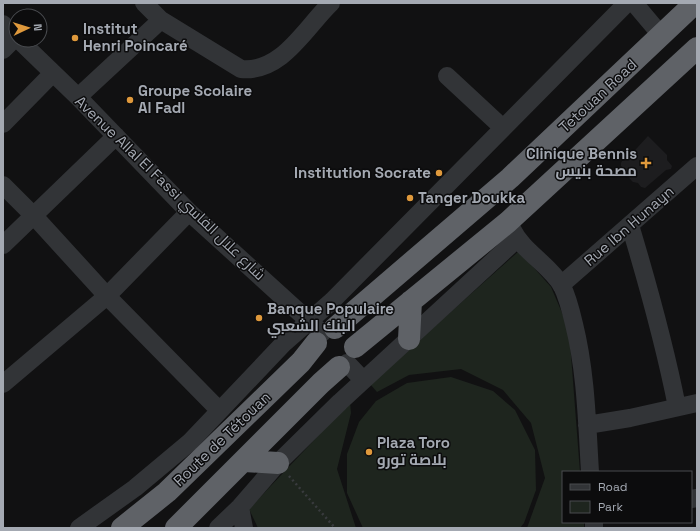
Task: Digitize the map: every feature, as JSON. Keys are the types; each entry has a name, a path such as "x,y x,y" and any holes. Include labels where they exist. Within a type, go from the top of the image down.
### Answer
{"highway":[{"name":"Tetouan Road","path":"320,331 510,178 695,3"},
{"name":"Tetouan Road","path":"347,359 411,301 513,231 697,48"},
{"path":"409,339 411,301"},
{"path":"341,328 351,335 347,359 332,366 324,363 316,350 320,331 341,328"},
{"name":"Route de Tétouan","path":"122,528 167,492 301,362 320,331"},
{"name":"Route de Tétouan","path":"176,528 321,383 347,359"},
{"path":"244,461 278,463"}],"street":[{"path":"144,3 161,20 241,69 250,70 265,67 279,59 327,4"},
{"path":"79,528 135,488 184,447 283,344 320,331 332,300 627,3"},
{"path":"634,3 661,35"},
{"path":"78,97 161,20"},
{"name":"Avenue Allal El Fassi شارع علال الفاسي","path":"27,48 78,97 190,212 320,331"},
{"path":"3,124 53,73"},
{"path":"447,76 503,128"},
{"path":"3,245 116,136"},
{"name":"Rue Ibn Hunayn","path":"561,285 697,166"},
{"path":"3,185 34,216 107,296 219,410"},
{"path":"3,384 107,296 190,212"},
{"path":"630,225 644,270 677,408"},
{"path":"218,528 240,508 278,463 363,380 409,339 513,231 561,285 569,303 581,355 590,471"},
{"path":"347,359 363,380"},
{"path":"587,425 630,418 697,403"},
{"path":"240,508 244,528"}],"path":[{"path":"278,463 335,528"}],"shaded area":[{"name":"Clinique Bennis مصحة بنيس","path":"648,136 667,155 667,160 672,166 671,169 666,170 645,188 641,187 638,183 633,182 630,179 621,166 621,163 622,161 626,160"}],"green space":[{"path":"519,251 551,287 569,329 580,471 562,471 562,523 584,523 584,528 527,528 545,478 531,423 503,390 461,369 409,375 377,392 370,384"},
{"path":"451,377 493,391 515,410 535,450 536,490 524,523 520,528 363,528 347,493 347,454 359,422 376,401 407,383"},
{"path":"350,402 351,413 337,469 356,528 258,528 249,509"}],"place":[{"name":"Institut Henri Poincaré","path":"75,38"},
{"name":"Groupe Scolaire Al Fadl","path":"130,100"},
{"name":"Clinique Bennis مصحة بنيس","path":"646,163"},
{"name":"Institution Socrate","path":"439,173"},
{"name":"Tanger Doukka","path":"410,198"},
{"name":"Banque Populaire البنك الشعبي","path":"259,318"},
{"name":"Plaza Toro بلاصة تورو","path":"369,452"}]}
